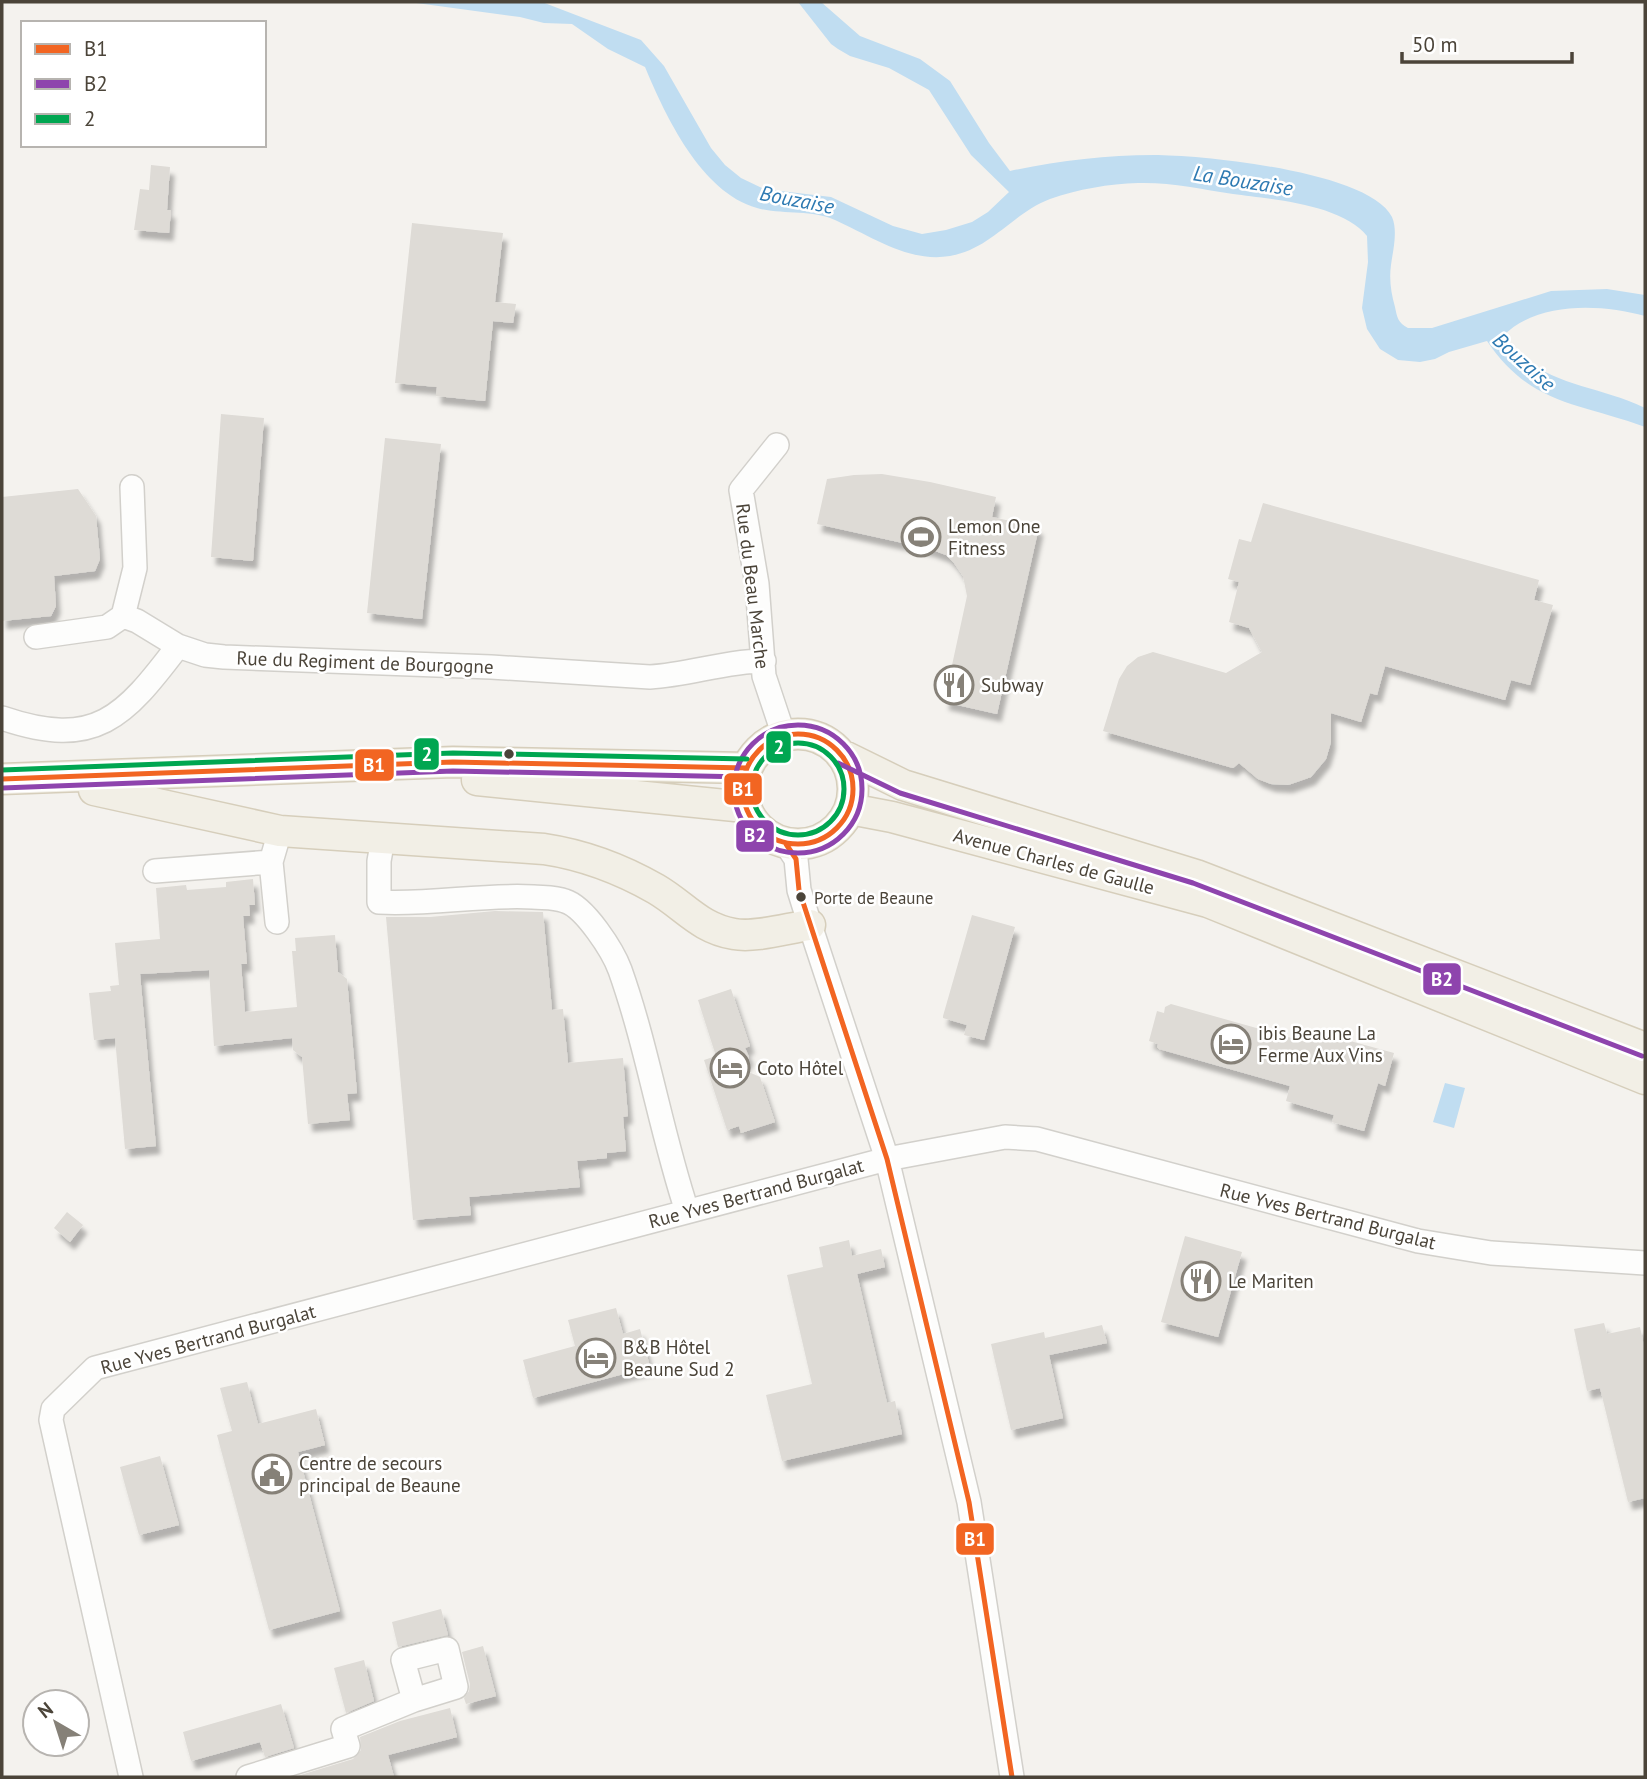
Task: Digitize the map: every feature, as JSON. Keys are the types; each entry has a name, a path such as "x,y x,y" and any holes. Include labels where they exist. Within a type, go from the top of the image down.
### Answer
{"main road":[{"name":"Avenue Charles de Gaulle","path":"784,736 800,734 816,737 830,744 842,755 903,785 1196,875 1645,1048"},
{"path":"784,736 768,742 756,754 747,768 743,787 745,807 754,824 768,836 786,844 802,845 817,841 837,828 850,809 853,790 850,772 842,755"},
{"path":"2,779 453,762 747,768"},
{"path":"2,797 290,776 468,779 745,807"},
{"path":"94,790 280,831 574,853 614,868 658,890 694,919 714,930 738,935 810,925"},
{"name":"Avenue Charles de Gaulle","path":"850,809 892,817 1208,902 1645,1079"}],"street":[{"name":"Rue du Beau Marche","path":"776,445 741,490 757,584 764,676 784,736"},
{"path":"36,637 107,627 123,616 135,568 132,487"},
{"name":"Rue du Regiment de Bourgogne","path":"123,616 137,621 178,646 205,655 224,657 491,667 650,677 676,676 738,661 764,661"},
{"path":"2,718 44,729 70,731 94,727 113,717 133,700 178,646"},
{"path":"276,922 271,862 280,831"},
{"path":"383,839 379,861 379,902 408,904 509,896 555,898 568,901 578,908 597,932 619,968 687,1212"},
{"path":"786,844 796,859 799,890 887,1159 969,1502 1012,1777"},
{"path":"155,872 271,862"},
{"name":"Rue Yves Bertrand Burgalat","path":"131,1777 51,1420 52,1409 95,1368 887,1159 1005,1137 1037,1139 1418,1241 1491,1254 1644,1268"},
{"path":"248,1777 348,1746 343,1729 414,1700"}],"water":[{"path":"409,2 542,2 641,40 664,66 711,148 725,165 741,178 764,189 831,197 893,226 922,234 972,222 988,212 1009,192 971,155 929,90 889,68 850,56 831,44 798,2 821,2 860,36 920,59 950,81 1010,171 1117,156 1208,158 1244,162 1319,177 1352,188 1377,201 1394,222 1391,291 1398,319 1408,328 1432,328 1551,291 1607,289 1645,295 1645,316 1609,309 1571,308 1534,316 1503,336 1518,353 1550,375 1645,408 1645,427 1577,406 1539,390 1504,362 1487,341 1420,362 1398,360 1380,349 1367,329 1362,308 1368,262 1367,236 1356,225 1323,210 1285,201 1174,185 1116,185 1050,199 1025,213 990,239 965,252 950,256 919,256 890,247 826,217 757,208 737,199 702,170 688,150 663,108 645,67 608,49 572,24 544,23 520,17"},
{"path":"1445,1083 1465,1088 1454,1128 1433,1122"}],"building":[{"path":"151,165 170,167 167,210 171,210 169,233 134,230 140,189 149,190"},
{"path":"412,223 503,233 495,302 516,304 513,323 493,321 485,401 436,396 437,387 395,383"},
{"path":"221,414 264,418 253,561 211,557"},
{"path":"385,438 441,444 422,619 367,613"},
{"path":"882,474 996,497 992,517 1039,527 997,714 944,702 967,596 963,576 954,563 946,555 930,549 817,524 827,479"},
{"path":"78,489 96,516 100,559 95,571 54,576 56,606 51,616 2,621 2,497"},
{"path":"1263,503 1539,580 1534,600 1553,605 1530,685 1511,680 1505,700 1385,666 1377,695 1370,693 1361,722 1331,713 1331,742 1326,759 1311,777 1288,785 1271,784 1258,779 1239,763 1233,768 1103,731 1119,679 1127,666 1138,657 1153,652 1226,673 1262,652 1249,628 1229,622 1239,582 1228,579 1239,539 1251,542"},
{"path":"253,879 255,905 249,905 250,916 243,916 247,964 241,964 245,1012 297,1007 292,951 296,951 295,938 335,935 338,972 347,979 357,1093 347,1094 350,1120 308,1124 302,1057 293,1050 292,1038 214,1046 209,970 140,974 156,1146 125,1149 115,1038 94,1040 89,993 111,991 110,986 119,985 115,943 160,939 156,888 186,885 187,890 226,887 226,882"},
{"path":"495,911 543,912 552,1010 563,1009 568,1063 623,1058 628,1116 623,1117 626,1151 607,1153 607,1158 577,1161 580,1187 469,1197 471,1215 413,1220 386,917 430,917"},
{"path":"972,915 1015,927 984,1040 964,1035 967,1025 943,1018"},
{"path":"731,989 750,1046 745,1048 749,1057 742,1069 760,1077 775,1122 741,1133 739,1126 727,1130 704,1060 716,1056 698,1000"},
{"path":"1171,1004 1306,1042 1310,1030 1394,1053 1385,1086 1378,1083 1364,1131 1332,1122 1334,1115 1286,1101 1290,1086 1159,1049 1158,1044 1149,1041 1157,1011 1164,1013 1165,1007"},
{"path":"67,1212 83,1225 70,1242 54,1228"},
{"path":"1185,1236 1242,1252 1218,1337 1161,1322"},
{"path":"849,1240 852,1256 881,1249 885,1267 857,1274 887,1403 895,1401 902,1434 782,1461 766,1395 812,1384 787,1275 823,1267 819,1247"},
{"path":"616,1308 623,1334 640,1329 650,1367 533,1398 523,1360 575,1346 568,1320"},
{"path":"1604,1323 1607,1334 1640,1327 1645,1351 1645,1498 1628,1502 1600,1388 1587,1391 1574,1329"},
{"path":"1102,1325 1107,1343 1049,1355 1063,1418 1011,1430 991,1344 1044,1332 1045,1338"},
{"path":"247,1382 258,1424 316,1409 325,1445 298,1452 340,1611 269,1630 217,1435 232,1431 220,1388"},
{"path":"160,1456 179,1525 139,1535 120,1467"},
{"path":"441,1609 448,1635 398,1647 392,1622"},
{"path":"483,1646 496,1696 466,1704 464,1698 470,1684 462,1652"},
{"path":"364,1660 374,1701 346,1713 334,1668"},
{"path":"281,1704 294,1748 265,1757 260,1742 191,1761 183,1732"},
{"path":"450,1708 457,1737 388,1755 394,1777 294,1777 353,1759 361,1750 360,1737 400,1721"}],"transit line":[{"name":"B2","path":"798,725 822,730 843,744 857,765 862,789 857,813 843,834 822,848 798,853 774,848 753,834 739,813 734,789 739,765 753,744 774,730 798,725"},
{"name":"B1","path":"798,734 819,738 837,750 849,768 853,789 849,810 837,828 819,840 798,844 777,840 759,828 747,810 743,789 747,768 759,750 777,738 798,734"},
{"name":"2","path":"798,743 816,746 831,756 841,771 844,789 841,807 831,822 816,832 798,835 780,832 765,822 755,807 752,789 755,771 765,756 780,746 798,743"},
{"name":"2","path":"2,770 453,753 747,759"},
{"name":"B1","path":"2,779 453,762 747,768"},
{"name":"B2","path":"838,763 900,793 1193,883 1642,1056"},
{"name":"B2","path":"2,788 453,771 747,777"},
{"name":"B1","path":"786,844 796,859 799,890 887,1159 969,1502 1012,1777"}],"place":[{"name":"Lemon One Fitness","path":"921,537"},
{"name":"Subway","path":"954,685"},
{"name":"Porte de Beaune","path":"801,897"},
{"name":"ibis Beaune La Ferme Aux Vins","path":"1231,1044"},
{"name":"Coto Hôtel","path":"730,1068"},
{"name":"Le Mariten","path":"1201,1281"},
{"name":"B&B Hôtel Beaune Sud 2","path":"596,1358"},
{"name":"Centre de secours principal de Beaune","path":"272,1474"}],"water label":[{"name":"La Bouzaise","path":"1243,181"},
{"name":"Bouzaise","path":"797,200"},
{"name":"Bouzaise","path":"1524,362"}]}
